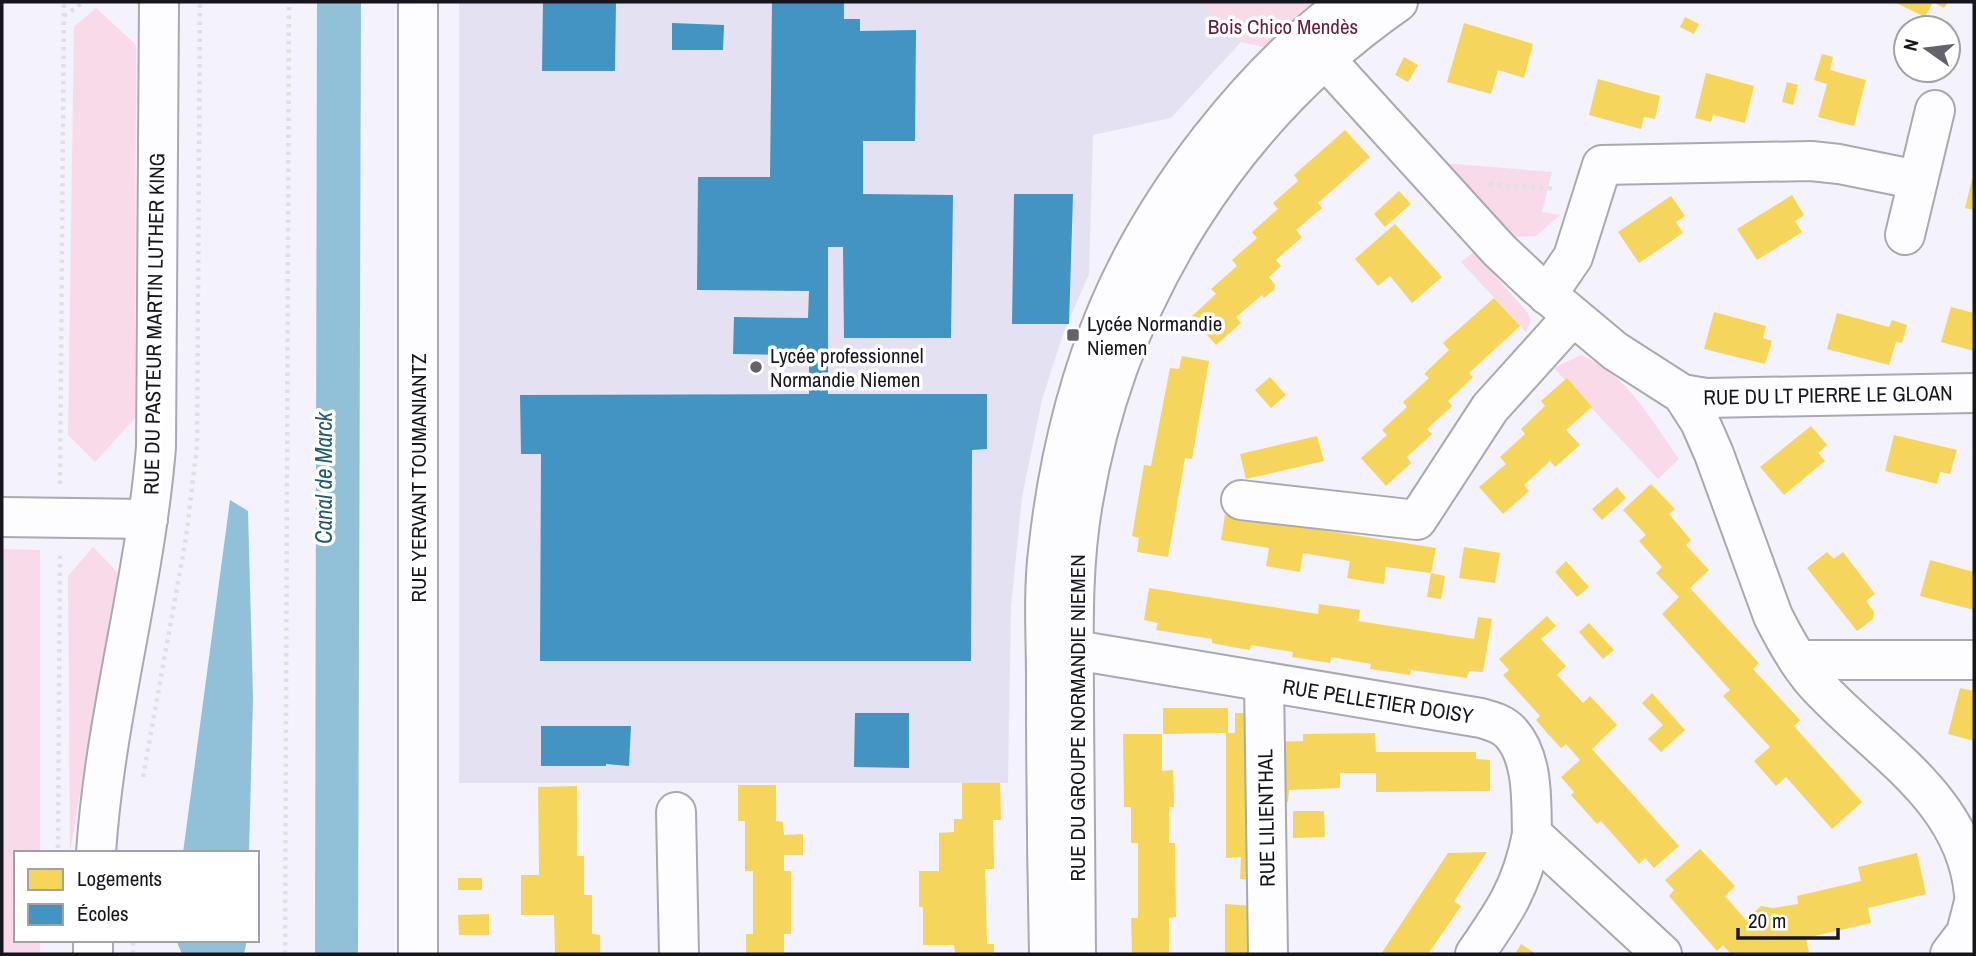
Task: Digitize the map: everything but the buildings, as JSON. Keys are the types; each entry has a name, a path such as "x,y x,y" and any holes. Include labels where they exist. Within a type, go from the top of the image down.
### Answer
{"street":[{"name":"RUE DU PASTEUR MARTIN LUTHER KING","path":"96,851 110,732 154,473 157,397 159,2"},
{"name":"RUE YERVANT TOUMANIANTZ","path":"418,2 418,954"},
{"name":"RUE DU GROUPE NORMANDIE NIEMEN","path":"1316,48 1348,2"},
{"name":"RUE DU GROUPE NORMANDIE NIEMEN","path":"1076,954 1060,649 1048,555 1068,431 1083,380 1110,306 1149,232 1197,157 1248,93 1316,48 1362,28 1398,2"},
{"path":"1316,48 1499,250 1560,306 1615,351 1682,394 1700,422 1714,454 1773,616 1798,660 1838,707 1919,780 1959,837 1973,878 1974,894"},
{"path":"1905,235 1935,110"},
{"path":"1241,500 1417,520 1560,306 1602,165 1811,161 1918,180"},
{"name":"RUE DU LT PIERRE LE GLOAN","path":"1682,394 1719,398 1974,393"},
{"path":"2,517 148,519"},
{"name":"RUE DU GROUPE NORMANDIE NIEMEN","path":"1049,954 1060,649"},
{"name":"RUE PELLETIER DOISY","path":"1060,649 1498,723 1510,732 1526,765 1531,790 1532,834"},
{"path":"1798,660 1974,660"},
{"name":"RUE LILIENTHAL","path":"1265,682 1268,954"},
{"path":"677,812 679,954"},
{"path":"1475,954 1509,905 1527,858 1532,834"},
{"path":"1532,834 1662,954"},
{"path":"1950,954 1966,933 1974,902"}],"path":[{"path":"58,851 64,2"},
{"path":"63,17 84,2"},
{"path":"285,954 289,2"},
{"path":"1436,180 1594,191"}],"shaded area":[{"name":"Lycée professionnel Normandie Niemen","path":"459,2 1200,2 1241,42 1171,118 1093,135 1089,274 1063,334 1042,400 1022,497 1011,607 1008,783 459,783"}],"green space":[{"name":"Bois Chico Mendès","path":"1200,2 1353,2 1289,53 1241,42"},
{"path":"96,8 136,45 135,418 95,462 68,435 74,27"},
{"path":"1443,163 1552,172 1542,212 1560,215 1536,236 1516,237"},
{"path":"1474,252 1527,312 1531,320 1526,332 1461,262"},
{"path":"1581,355 1597,363 1625,386 1679,459 1658,479 1554,368"},
{"path":"93,547 118,573 70,851 70,851 68,576"},
{"path":"2,549 40,550 40,851 14,851 14,942 40,942 40,954 2,954"}],"water":[{"name":"Canal de Marck","path":"317,2 361,2 358,954 315,954"},
{"path":"230,500 248,511 253,698 249,851 183,851"},
{"path":"177,942 247,942 244,954 182,954"}],"place":[{"name":"Lycée Normandie Niemen","path":"1073,335"},
{"name":"Lycée professionnel Normandie Niemen","path":"756,367"}]}
